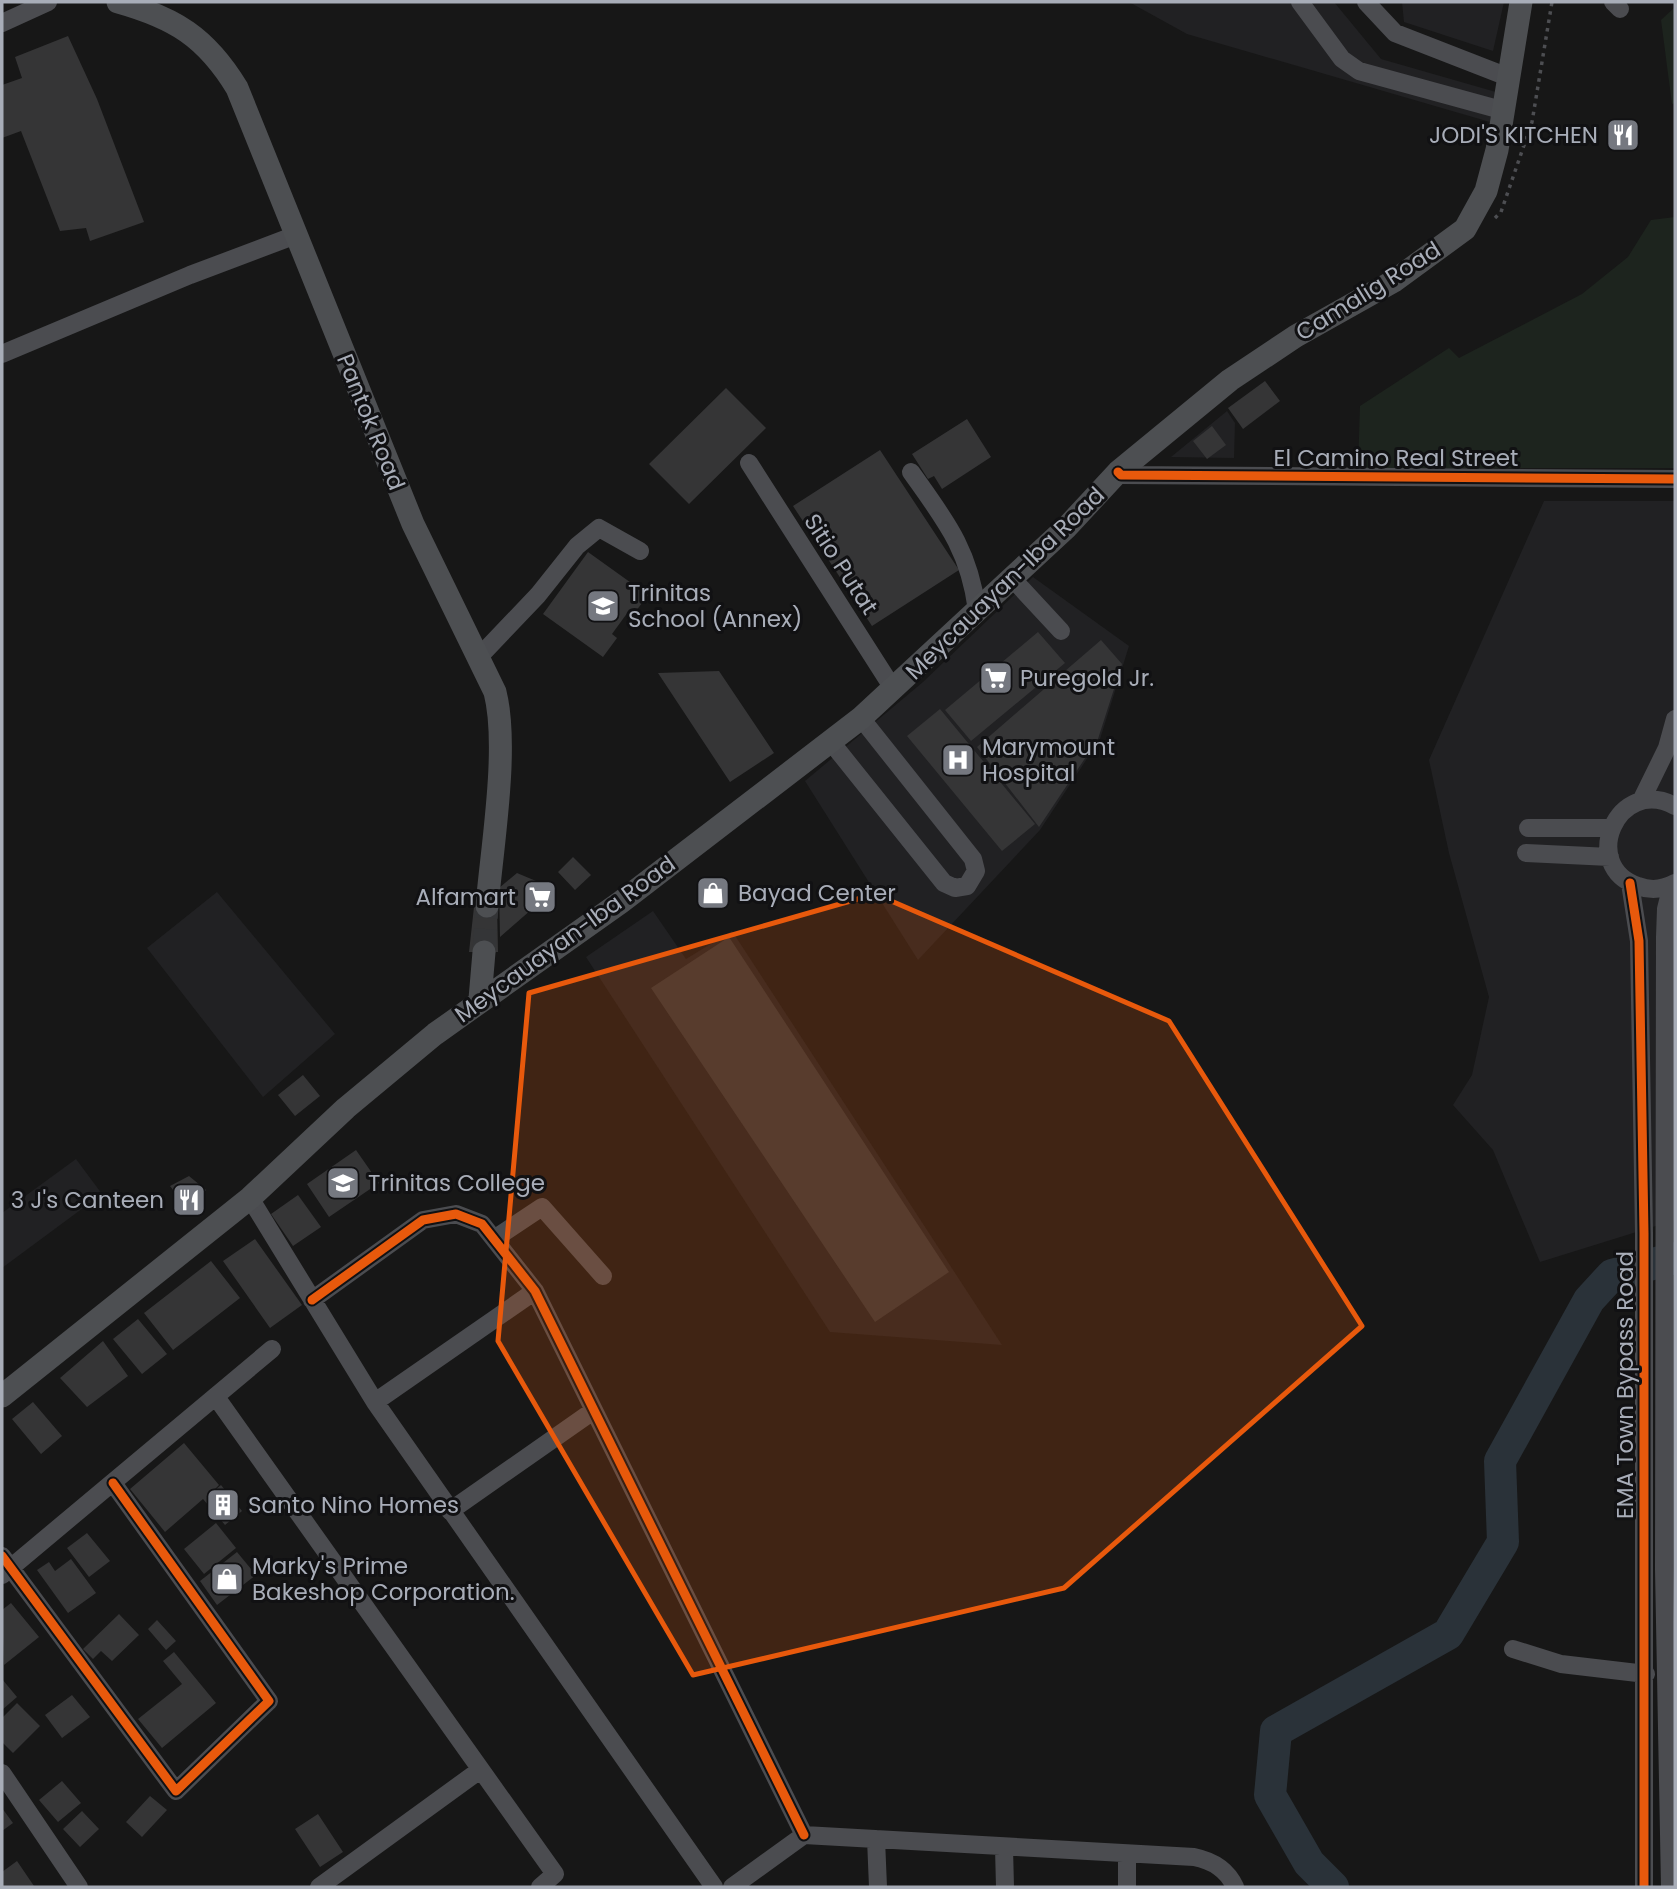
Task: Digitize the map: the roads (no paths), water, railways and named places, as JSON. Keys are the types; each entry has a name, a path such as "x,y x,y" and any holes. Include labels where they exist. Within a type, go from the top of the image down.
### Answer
{"main road":[{"name":"Pantok Road","path":"118,2 180,24 215,55 237,88 412,524 478,658 498,706 499,755 487,906"},
{"name":"Camalig Road","path":"1118,472 1259,359 1394,281 1465,229 1486,191 1505,111 1521,2"},
{"name":"Meycauayan-Iba Road","path":"2,1396 250,1198 346,1108 480,999 621,902 861,718 1067,527 1118,472"},
{"path":"480,999 484,952"}],"street":[{"path":"2,23 48,2"},
{"path":"1300,2 1342,59 1359,71 1505,111"},
{"path":"1366,2 1395,33 1508,77"},
{"path":"2,354 190,275 296,235"},
{"name":"Sitio Putat","path":"749,463 894,690"},
{"path":"911,472 958,539 974,584 977,610"},
{"name":"El Camino Real Street","path":"1118,472 1149,475 1675,479"},
{"path":"478,658 538,595 577,546 599,528 640,551"},
{"path":"1011,577 1061,631"},
{"path":"831,742 944,883 955,888 967,886 976,871 973,859 861,718"},
{"path":"1641,801 1667,748 1675,719"},
{"path":"1673,884 1650,889 1630,883 1621,876 1610,858 1611,828 1623,811 1641,801 1661,800 1675,806"},
{"path":"1528,828 1611,828"},
{"path":"1526,853 1610,858"},
{"name":"EMA Town Bypass Road","path":"1630,883 1639,941 1644,1233 1644,1887"},
{"name":"EMA Town Bypass Road","path":"1670,1887 1664,1569 1664,1233 1665,937 1666,909 1673,884"},
{"path":"250,1198 375,1402 714,1887"},
{"path":"494,1238 542,1207 603,1276"},
{"path":"312,1300 424,1220 456,1214 482,1224 535,1291 804,1835"},
{"path":"1643,1288 1664,1288"},
{"path":"375,1402 535,1291"},
{"path":"113,1483 270,1702 176,1791 4,1565 113,1483 272,1349"},
{"path":"216,1397 561,1881 540,1887"},
{"path":"450,1511 593,1411"},
{"path":"1513,1649 1561,1664 1646,1674"},
{"path":"318,1887 480,1770"},
{"path":"2,1773 79,1887"},
{"path":"732,1887 804,1835 1210,1861 1223,1869 1235,1887"},
{"path":"876,1839 878,1887"},
{"path":"1004,1848 1004,1887"},
{"path":"1127,1854 1127,1887"}],"waterway":[{"path":"1333,1887 1309,1863 1270,1795 1276,1731 1448,1634 1503,1542 1500,1461 1589,1300 1612,1275 1675,1258"}],"tunnel":[{"path":"484,952 487,906"}],"place":[{"name":"JODI'S KITCHEN","path":"1623,135"},
{"name":"Trinitas School (Annex)","path":"603,606"},
{"name":"Puregold Jr.","path":"996,678"},
{"name":"Marymount Hospital","path":"958,760"},
{"name":"Bayad Center","path":"713,893"},
{"name":"Alfamart","path":"540,897"},
{"name":"Trinitas College","path":"343,1183"},
{"name":"3 J's Canteen","path":"189,1200"},
{"name":"Santo Nino Homes","path":"223,1505"},
{"name":"Marky's Prime Bakeshop Corporation.","path":"227,1579"}]}
